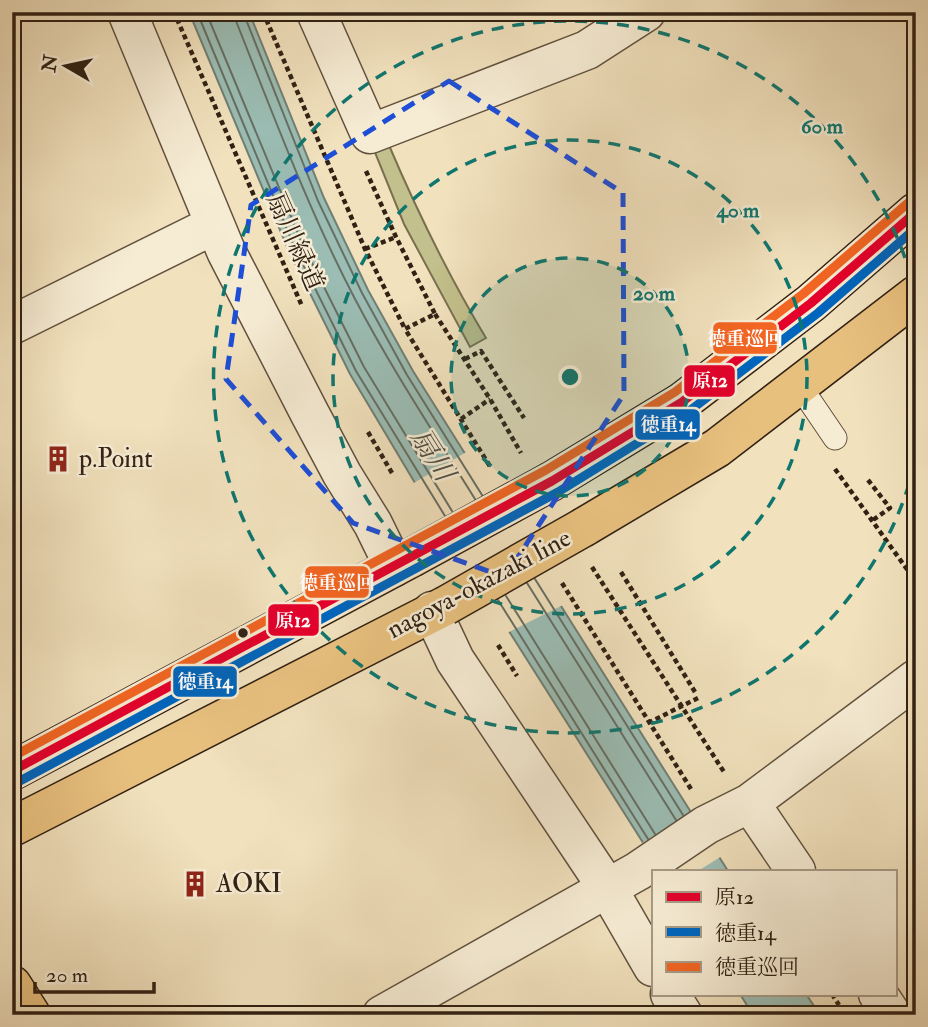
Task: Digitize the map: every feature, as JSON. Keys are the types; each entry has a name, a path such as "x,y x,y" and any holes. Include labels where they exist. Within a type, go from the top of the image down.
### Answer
{"main road":[{"name":"nagoya-okazaki line","path":"12,771 552,481 682,402 811,303 916,212"},
{"name":"nagoya-okazaki line","path":"12,827 438,608 584,527 717,448 913,303"},
{"path":"12,985 31,1015"}],"street":[{"path":"127,12 214,225 342,474 373,524 402,562"},
{"path":"316,12 370,134 587,50 646,12"},
{"path":"12,325 214,225"},
{"path":"438,608 455,660 608,889 652,965"},
{"path":"382,1015 608,889 706,825 748,804 914,682"},
{"path":"748,804 795,870"},
{"path":"671,996 683,1015"},
{"path":"879,996 892,1015"}],"lane":[{"path":"799,385 832,449"}],"path":[{"name":"扇川緑道","path":"173,12 308,318"},
{"path":"263,12 365,249 405,329"},
{"path":"365,249 396,237"},
{"path":"435,314 490,399 505,428"},
{"path":"465,359 481,351 524,418"},
{"path":"461,419 490,399"},
{"path":"362,421 396,480"},
{"path":"832,449 873,520 914,579"},
{"path":"868,480 890,508 873,520"},
{"path":"621,572 697,695 682,707 648,723"},
{"path":"603,585 748,804"}],"highlighted area":[{"path":"449,81 623,193 624,394 505,577 353,523 226,379 251,205"}],"shaded area":[{"path":"388,143 434,242 486,338 470,347 404,224 374,150"}],"water":[{"name":"扇川","path":"189,12 249,12 324,198 368,290 413,371 727,870 660,870 415,483 350,374 288,249"},
{"path":"741,996 807,996 820,1015 753,1015"}],"pier":[{"path":"468,451 563,605 507,633 412,484"},
{"path":"692,812 722,856 700,870 655,870 639,845"}],"transit line":[{"name":"徳重巡回","path":"12,757 546,470 675,392 803,294 908,203"},
{"name":"原12","path":"12,771 552,481 682,402 811,303 916,212"},
{"name":"徳重14","path":"18,782 558,492 688,412 818,313 916,228"}],"place":[{"name":"p.Point","path":"58,459"},
{"name":"AOKI","path":"195,884"}]}
